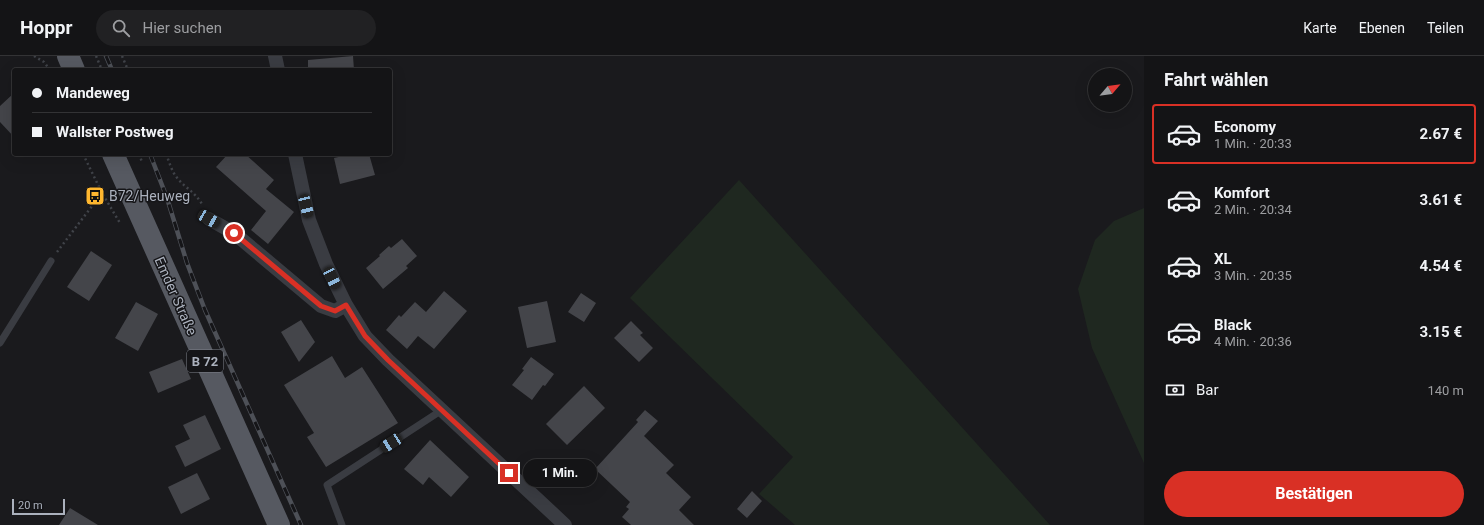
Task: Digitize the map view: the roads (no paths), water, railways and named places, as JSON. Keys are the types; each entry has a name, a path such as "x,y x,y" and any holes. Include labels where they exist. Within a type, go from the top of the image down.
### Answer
{"main road":[{"path":"68,56 73,68"},
{"name":"Emder Straße","path":"114,156 279,525"}],"street":[{"path":"276,56 278,68"},
{"path":"295,156 310,220 326,264 346,305 365,336 388,360 565,525"},
{"path":"209,219 234,233 321,306 335,311 346,305"}],"lane":[{"path":"0,343 51,261"},
{"path":"342,525 327,485 442,410"}],"railway":[{"path":"106,56 111,68"},
{"path":"151,156 167,198 187,263 205,310 301,525"}],"place":[{"name":"B72/Heuweg","path":"95,196"}]}
